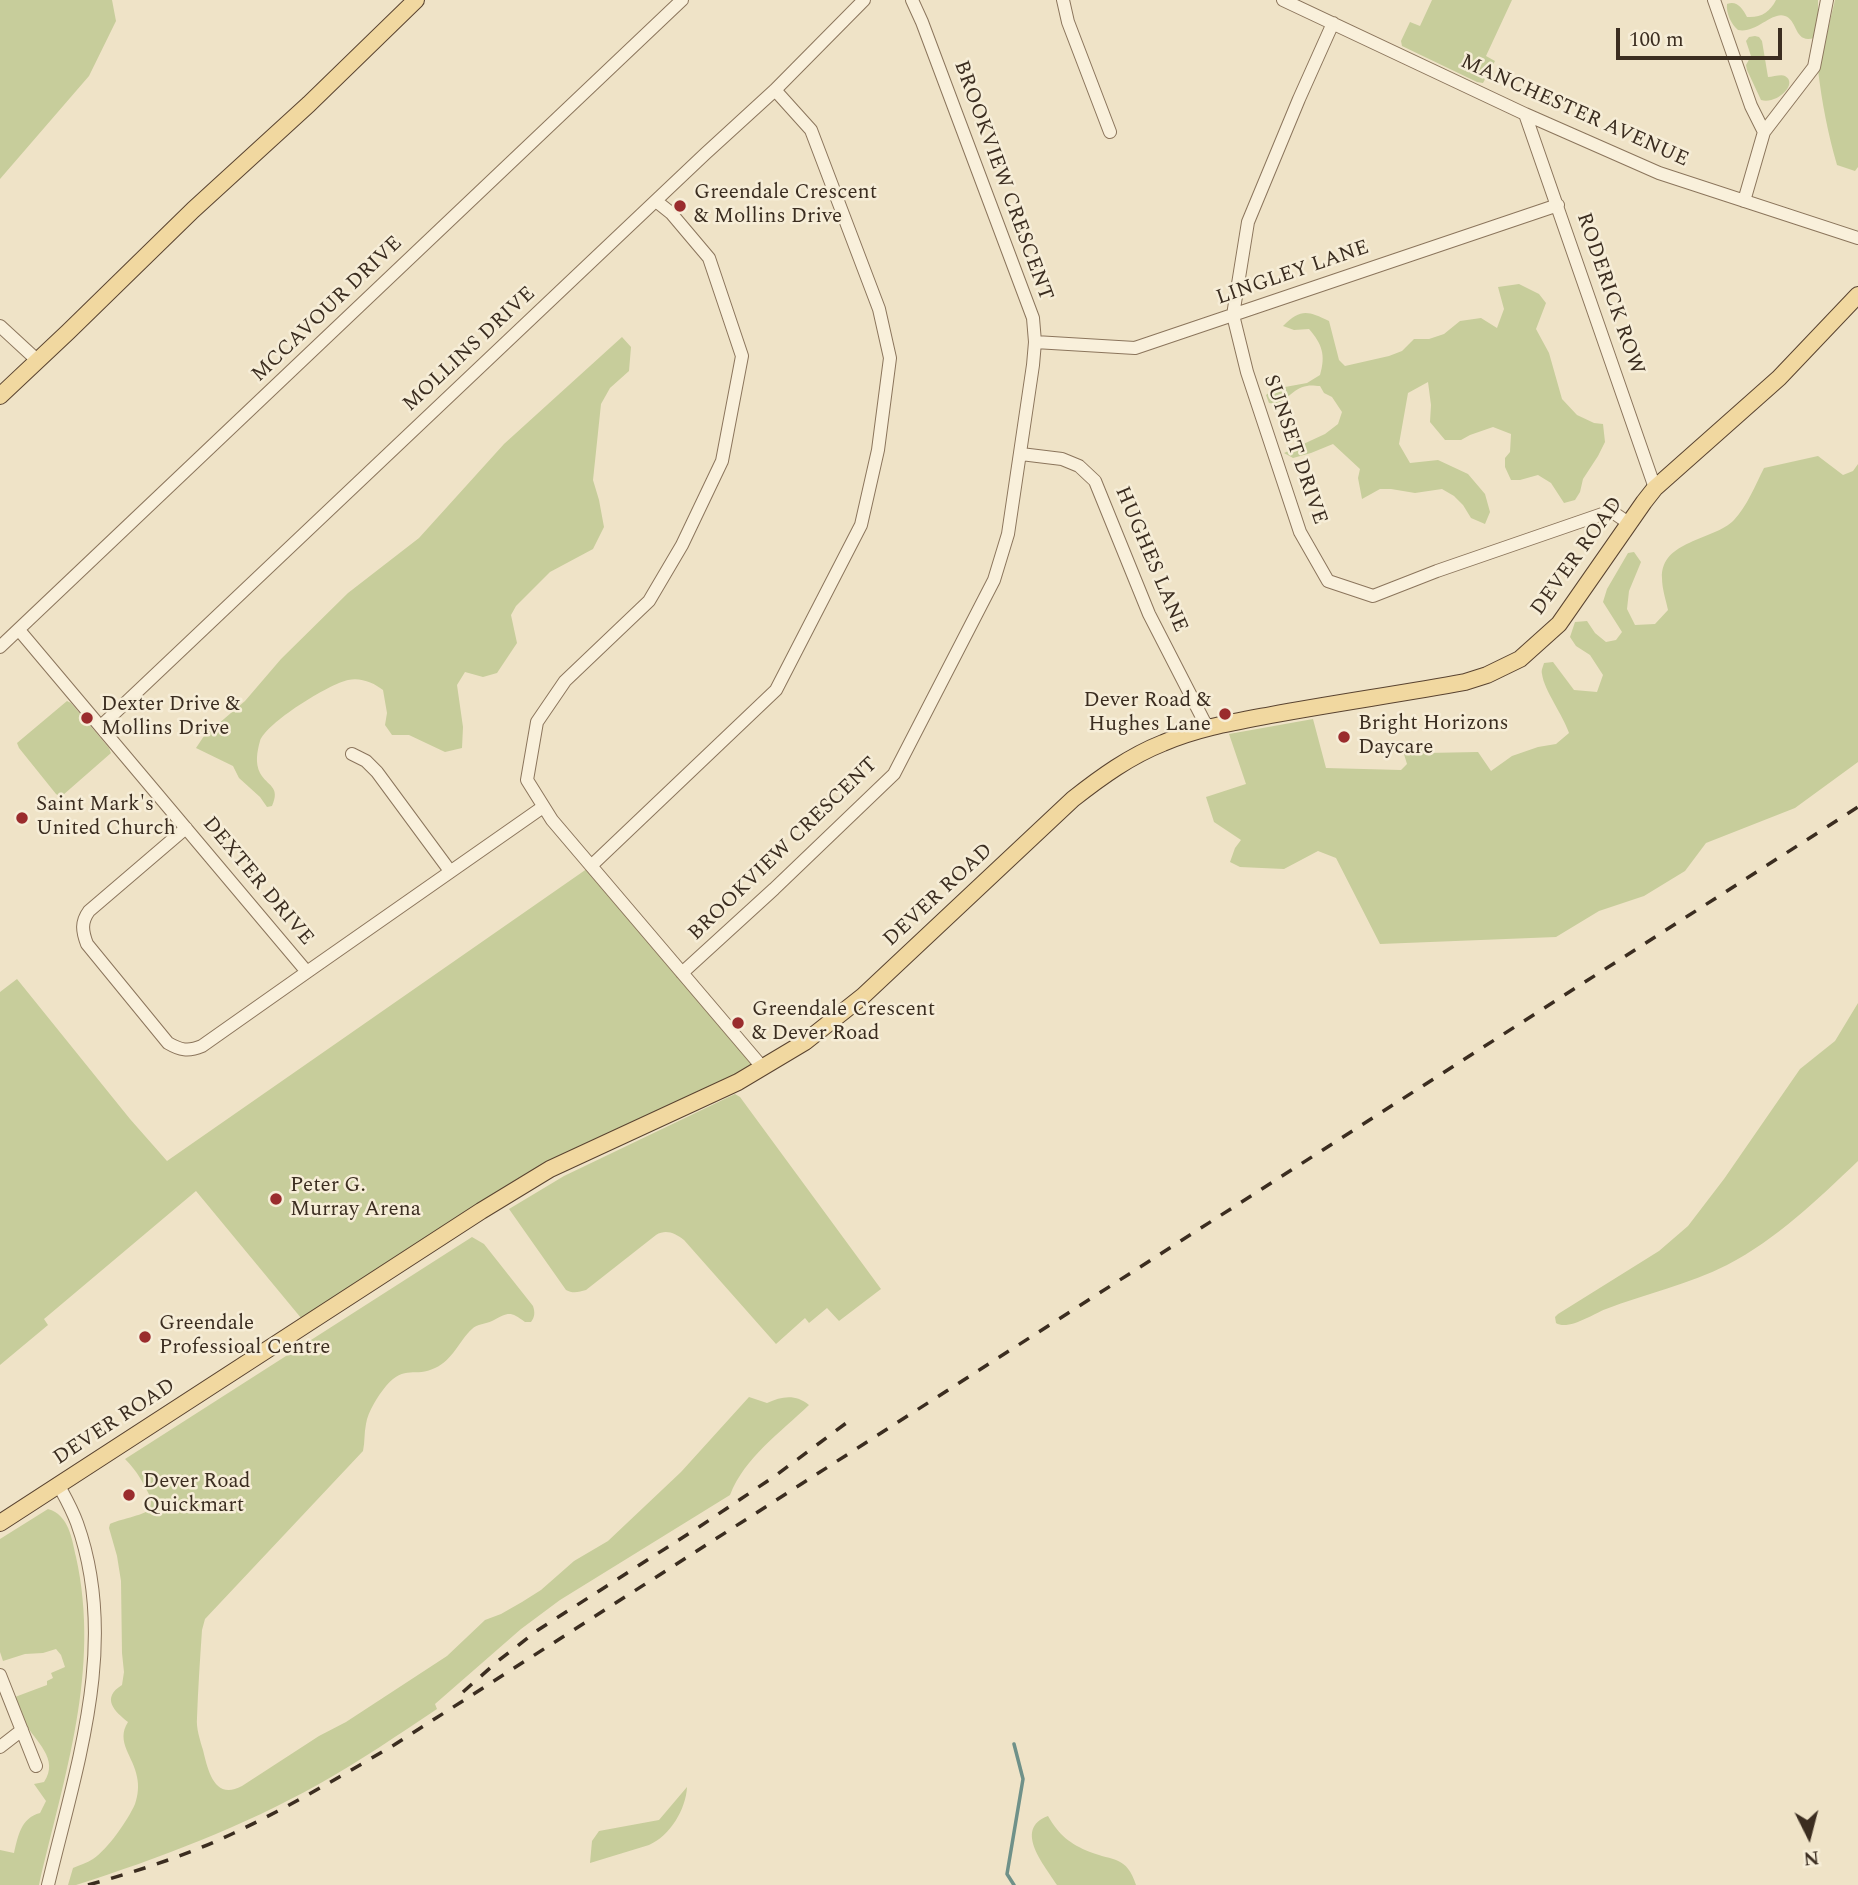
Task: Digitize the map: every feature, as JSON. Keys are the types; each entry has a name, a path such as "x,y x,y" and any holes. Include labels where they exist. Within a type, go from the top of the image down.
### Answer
{"main road":[{"path":"0,396 193,209 309,104 416,0"},
{"name":"DEVER ROAD","path":"0,1522 550,1169 738,1082 805,1042 863,996 1073,799 1141,753 1207,727 1326,704 1444,686 1487,676 1520,659 1559,624 1656,488 1779,378 1858,295"}],"street":[{"name":"MCCAVOUR DRIVE","path":"0,647 682,0"},
{"name":"MOLLINS DRIVE","path":"100,726 775,90 864,0"},
{"name":"BROOKVIEW CRESCENT","path":"682,973 774,890 894,774 994,580 1008,534 1035,342 1033,318 912,0"},
{"path":"1063,0 1068,22 1110,132"},
{"name":"MANCHESTER AVENUE","path":"1283,0 1525,114 1659,173 1858,238"},
{"path":"1714,0 1751,106 1764,132"},
{"path":"1744,201 1764,132 1814,67 1826,0"},
{"name":"SUNSET DRIVE","path":"1333,23 1248,222 1233,314 1247,372 1300,532 1328,581 1373,596 1611,511 1630,524"},
{"path":"591,866 776,690 861,525 878,450 890,358 879,309 811,130 775,90"},
{"name":"RODERICK ROW","path":"1525,114 1656,488"},
{"path":"656,201 671,213 709,258 742,356 722,461 682,545 649,601 565,681 537,722 527,780 543,807 591,866 762,1068"},
{"name":"LINGLEY LANE","path":"1035,342 1135,348 1558,205"},
{"path":"0,326 38,360"},
{"name":"HUGHES LANE","path":"1021,454 1062,459 1079,466 1095,481 1150,614 1207,727"},
{"name":"DEXTER DRIVE","path":"19,629 307,972 543,807"},
{"path":"352,754 366,761 377,772 450,872"},
{"path":"186,828 89,911 83,926 87,944 168,1043 184,1050 202,1046 307,972"},
{"path":"48,1885 90,1704 95,1648 92,1591 84,1548 76,1521 58,1484"},
{"path":"0,1675 36,1766"},
{"path":"0,1747 22,1730"}],"green space":[{"path":"0,0 112,0 116,21 89,76 0,179"},
{"path":"1432,0 1512,0 1486,56 1495,61 1483,83 1402,46 1401,41 1410,22 1420,26"},
{"path":"1776,0 1818,0 1818,22 1814,38 1803,38 1799,35 1785,16 1780,15 1751,29 1738,30 1728,15 1727,4 1737,4 1747,17 1752,17 1764,13"},
{"path":"1835,0 1858,0 1858,167 1855,171 1837,165 1818,70"},
{"path":"1755,36 1762,41 1768,77 1783,75 1789,80 1784,93 1767,101 1761,100 1746,65 1751,56 1746,41"},
{"path":"1519,284 1539,294 1546,303 1536,329 1549,353 1562,399 1577,415 1603,424 1605,442 1583,479 1575,500 1564,503 1551,483 1538,475 1511,480 1505,467 1505,458 1510,452 1511,434 1493,427 1461,440 1445,440 1430,422 1428,382 1408,393 1399,444 1410,463 1438,460 1468,474 1485,494 1490,512 1485,524 1471,518 1454,496 1442,489 1415,493 1380,489 1362,499 1358,478 1360,469 1333,444 1293,458 1284,453 1325,434 1338,424 1342,412 1320,386 1301,387 1280,402 1269,403 1266,395 1274,389 1307,383 1320,375 1323,356 1313,334 1309,329 1294,330 1283,326 1295,316 1310,313 1329,321 1339,360 1345,366 1402,351 1414,339 1429,339 1444,334 1460,321 1481,318 1497,328 1504,309 1498,287"},
{"path":"622,337 631,347 629,371 610,388 601,404 593,480 604,527 593,549 550,572 516,606 511,615 517,643 497,673 483,677 465,672 457,685 463,727 462,748 445,752 409,735 392,735 385,725 387,713 383,690 367,681 353,679 313,696 265,733 260,741 257,761 260,773 274,790 272,806 267,807 239,778 233,766 196,748 204,736 245,701 281,659 348,593 419,538 504,444"},
{"path":"1818,456 1843,475 1853,471 1858,464 1858,762 1795,808 1706,843 1685,871 1644,896 1599,911 1556,937 1380,944 1336,858 1318,851 1284,869 1240,867 1230,862 1241,840 1214,822 1206,797 1246,784 1229,734 1313,719 1326,768 1401,770 1407,764 1403,751 1407,742 1413,741 1426,753 1478,752 1491,771 1512,756 1556,744 1569,733 1543,680 1544,663 1553,662 1574,690 1597,692 1603,675 1590,655 1576,646 1570,637 1575,622 1587,621 1595,633 1606,642 1616,640 1622,632 1603,602 1607,589 1628,553 1634,552 1641,562 1629,591 1627,609 1635,625 1655,624 1668,610 1662,578 1664,565 1670,556 1679,548 1714,533 1734,520 1747,502 1764,468"},
{"path":"67,701 111,753 59,796 17,743"},
{"path":"591,866 763,1068 613,1138 306,1324 196,1191 44,1319 48,1325 0,1365 0,992 17,979 167,1161"},
{"path":"1858,1003 1858,1161 1780,1231 1727,1265 1574,1323 1556,1323 1555,1317 1558,1314 1659,1251 1688,1226 1800,1069 1835,1041"},
{"path":"735,1094 740,1097 881,1289 839,1321 827,1308 809,1323 805,1318 776,1344 684,1240 667,1232 656,1235 586,1290 566,1290 509,1209 564,1176"},
{"path":"472,1237 484,1244 533,1306 533,1318 531,1322 525,1322 509,1314 476,1326 441,1365 428,1371 405,1373 393,1379 380,1394 369,1414 363,1451 205,1619 202,1630 197,1726 210,1774 225,1790 242,1786 319,1736 346,1722 447,1656 485,1620 501,1614 541,1590 574,1561 608,1541 681,1472 749,1397 767,1403 794,1398 809,1405 754,1457 730,1495 560,1600 521,1629 435,1704 437,1709 379,1748 290,1800 230,1828 139,1864 76,1885 68,1885 73,1868 93,1859 117,1834 132,1811 137,1794 135,1770 124,1743 128,1722 114,1709 111,1700 112,1695 122,1685 124,1672 121,1581 109,1528 110,1524 149,1510 151,1498 137,1473 125,1459"},
{"path":"48,1509 61,1516 65,1522 76,1557 83,1599 82,1682 68,1763 39,1885 0,1885 0,1850 14,1853 24,1823 40,1813 46,1801 34,1784 44,1782 49,1766 48,1758 25,1723 15,1697 47,1685 47,1681 53,1678 51,1673 65,1667 56,1649 3,1661 0,1652 0,1539"},
{"path":"687,1787 680,1813 657,1841 590,1863 592,1841 599,1831 659,1820"},
{"path":"1048,1816 1056,1829 1077,1846 1124,1864 1136,1885 1057,1885 1040,1859 1032,1839 1038,1822"}],"waterway":[{"path":"1014,1744 1023,1779 1007,1874 1014,1885"}],"railway":[{"path":"88,1885 162,1862 217,1841 295,1802 394,1745 1858,807"},
{"path":"463,1692 538,1630 775,1476 849,1421"}],"place":[{"name":"Greendale Crescent & Mollins Drive","path":"680,206"},
{"name":"Dever Road & Hughes Lane","path":"1225,714"},
{"name":"Dexter Drive & Mollins Drive","path":"87,718"},
{"name":"Bright Horizons Daycare","path":"1344,737"},
{"name":"Saint Mark's United Church","path":"22,818"},
{"name":"Greendale Crescent & Dever Road","path":"738,1023"},
{"name":"Peter G. Murray Arena","path":"276,1199"},
{"name":"Greendale Professioal Centre","path":"145,1337"},
{"name":"Dever Road Quickmart","path":"129,1495"}]}
